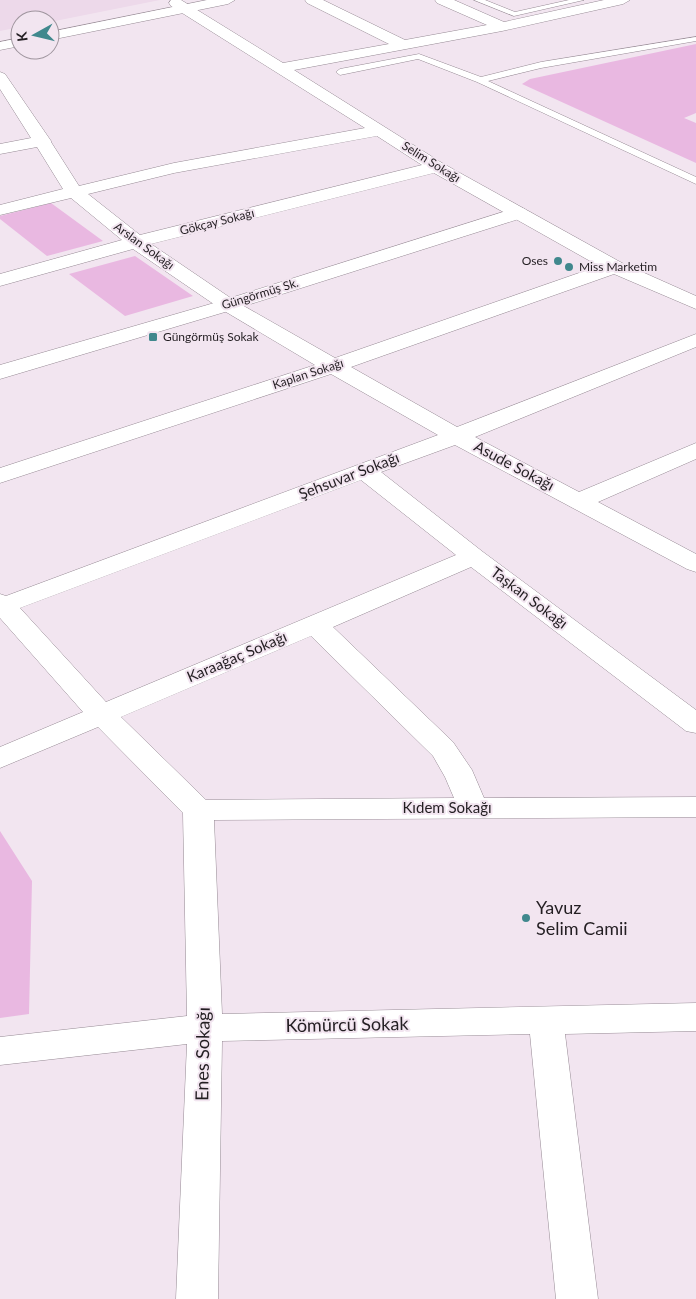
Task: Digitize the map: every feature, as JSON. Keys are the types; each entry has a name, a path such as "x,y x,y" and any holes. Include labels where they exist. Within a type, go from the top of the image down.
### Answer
{"street":[{"path":"60,25 183,4 228,0"},
{"path":"312,0 403,45"},
{"path":"442,0 502,27"},
{"path":"281,68 502,27 623,0"},
{"path":"60,34 183,4"},
{"name":"Selim Sokağı","path":"183,4 436,167 615,267 696,302"},
{"name":"Arslan Sokağı","path":"3,87 43,141 74,192 136,242 228,305 333,366"},
{"path":"0,210 174,168 380,130"},
{"path":"0,149 43,141"},
{"name":"Gökçay Sokağı","path":"0,280 136,242 436,167"},
{"name":"Güngörmüş Sk.","path":"0,372 228,305 519,213"},
{"name":"Kaplan Sokağı","path":"0,476 333,366 615,267"},
{"name":"Şehsuvar Sokağı","path":"1,605 456,436 696,340"},
{"name":"Asude Sokağı","path":"333,366 456,436 696,564"},
{"path":"579,501 696,450"},
{"name":"Taşkan Sokağı","path":"364,471 474,557 696,724"},
{"name":"Karaağaç Sokağı","path":"0,758 474,557"},
{"path":"1,605 101,714 198,810"},
{"path":"314,624 443,749 456,766 465,785 472,808"},
{"name":"Kıdem Sokağı","path":"198,810 696,807"},
{"name":"Enes Sokağı","path":"197,1299 205,1028 198,810"},
{"name":"Kömürcü Sokak","path":"0,1052 16,1048 205,1028 696,1017"},
{"path":"546,1020 577,1299"}],"lane":[{"path":"478,0 514,14 580,0"},
{"path":"480,80 540,66 696,39"},
{"path":"340,72 419,56 480,80 696,181"}],"shaded area":[{"path":"0,0 160,0 60,20 60,10 10,10 10,29 0,31"},
{"path":"696,44 696,113 684,118 696,123 696,163 522,84 530,79"},
{"path":"51,203 103,241 47,256 0,219 0,216"},
{"path":"135,256 193,296 125,316 69,274"},
{"path":"0,831 32,881 29,1014 0,1018"}],"place":[{"name":"Oses","path":"558,261"},
{"name":"Miss Marketim","path":"569,267"},
{"name":"Güngörmüş Sokak","path":"153,337"},
{"name":"Yavuz Selim Camii","path":"526,918"}]}
